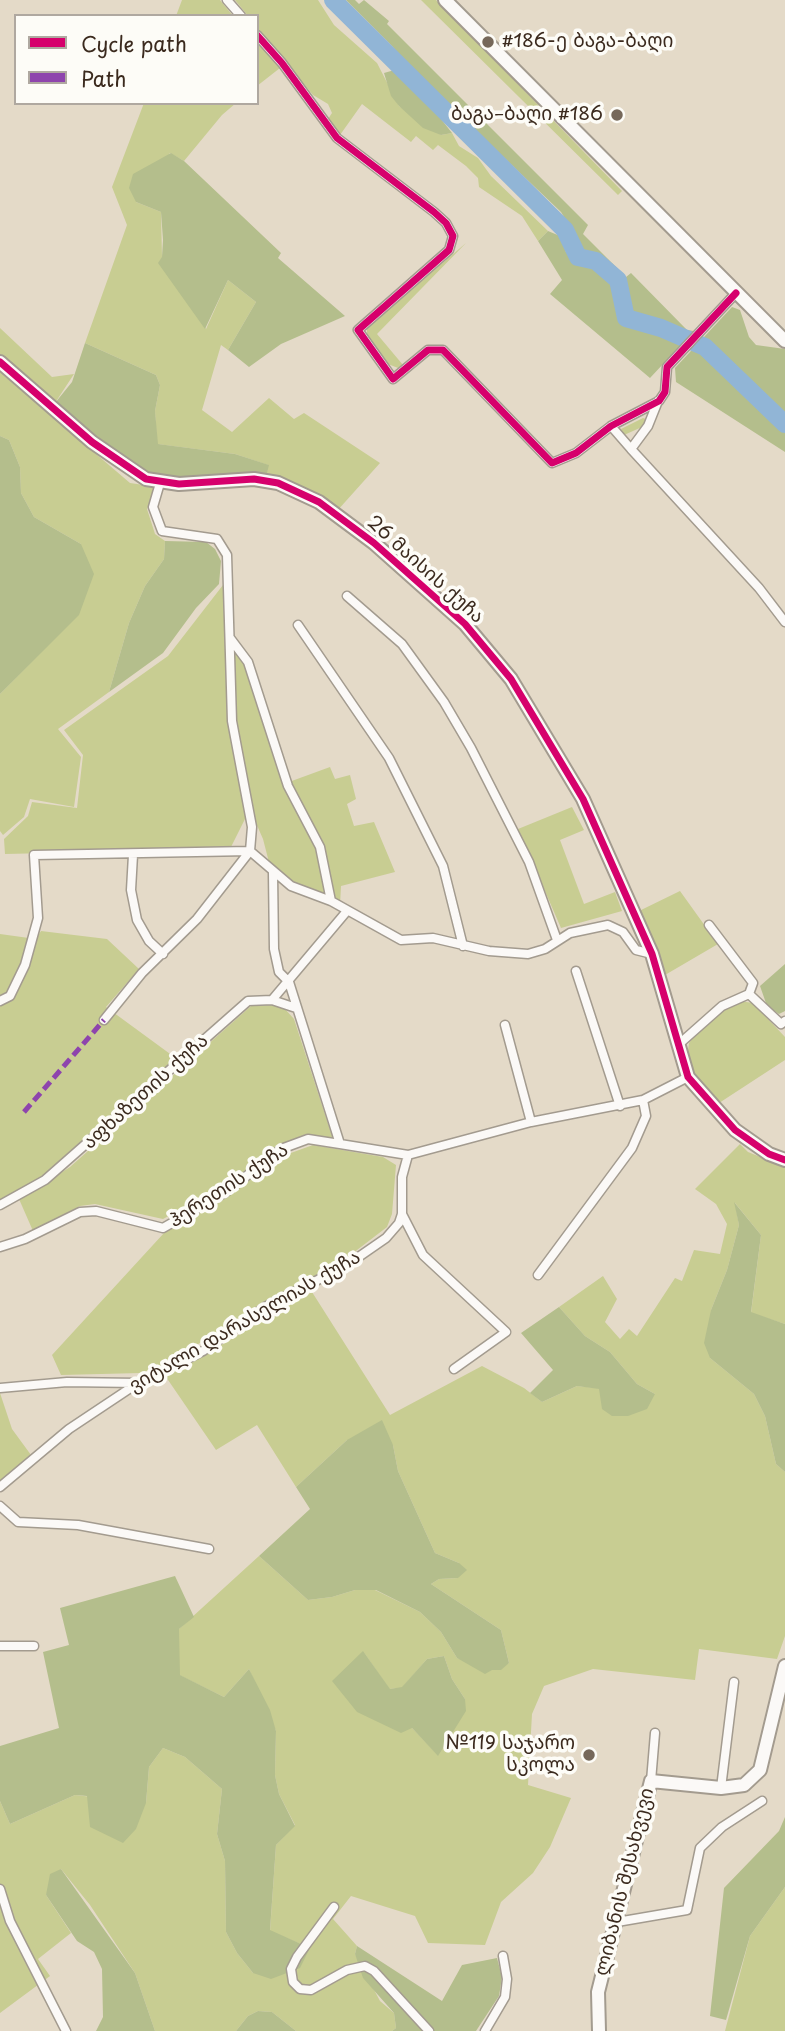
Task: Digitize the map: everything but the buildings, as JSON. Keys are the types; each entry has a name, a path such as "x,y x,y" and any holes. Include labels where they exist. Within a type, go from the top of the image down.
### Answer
{"street":[{"path":"227,0 239,14"},
{"path":"445,0 785,341"},
{"path":"259,37 282,63 337,138 434,212 446,223 453,236 449,250 358,330 393,379 428,350 443,351 552,463 576,453 611,426 659,401"},
{"path":"631,449 648,426 665,392 665,378 671,364 736,293"},
{"name":"26 მაისის ქუჩა","path":"0,362 110,457 137,475 160,483 246,478 294,488 343,519 465,624 511,679 563,764 619,874 652,954 688,1077"},
{"path":"611,426 759,588 785,622"},
{"path":"104,1020 142,973 197,919 250,851 252,827 232,722 227,555 217,539 162,531 153,507 160,483"},
{"path":"346,596 402,644 444,702 471,748 529,862 557,940"},
{"path":"298,625 389,758 443,866 463,946"},
{"path":"229,636 248,662 288,786 320,847 331,901"},
{"path":"0,1001 10,996 25,965 37,918 34,855 250,851 272,873 291,886 331,901 401,940 433,938 463,946 528,954 545,949 570,933 608,925 623,932 636,950 652,954"},
{"path":"133,855 131,890 137,920 149,941 163,954"},
{"path":"272,873 274,949 279,972 289,982 340,1144"},
{"path":"296,1008 272,1000 347,911"},
{"path":"678,1045 722,1006 749,994 753,983 709,925"},
{"path":"576,971 620,1106"},
{"path":"749,994 781,1024 785,1021"},
{"name":"აფხაზეთის ქუჩა","path":"0,1205 54,1173 248,1001 272,1000"},
{"path":"505,1025 531,1122"},
{"path":"454,1369 506,1332 423,1255 402,1214 402,1177 408,1155 531,1122 643,1100 688,1077 735,1130 769,1154 785,1160"},
{"path":"538,1275 632,1149 646,1116 643,1100"},
{"name":"ჰერეთის ქუჩა","path":"0,1247 25,1239 80,1212 96,1212 163,1228 226,1192 281,1149 308,1139 408,1155"},
{"name":"ვიტალი დარასელიას ქუჩა","path":"0,1487 69,1429 138,1383 176,1367 281,1297 348,1265 393,1232 402,1214"},
{"path":"0,1388 67,1382 138,1383"},
{"path":"0,1506 18,1522 78,1525 209,1549"},
{"path":"0,1646 34,1646"},
{"path":"651,1781 721,1788 744,1785 760,1770 785,1666"},
{"path":"721,1788 734,1682"},
{"name":"ლიბანის შესახვევი","path":"599,2031 598,1992 651,1781 655,1733"},
{"path":"617,1922 687,1910 700,1848 722,1827 762,1801"},
{"path":"0,1889 16,1933 66,2031"},
{"path":"334,1907 297,1957 291,1969 293,1982 300,1989 311,1990 347,1970 365,1966 374,1970 429,2031"},
{"path":"485,2031 505,1997 507,1979 503,1956"}],"green space":[{"path":"182,0 220,0 231,14 177,14"},
{"path":"235,0 318,0 334,25 377,63 399,106 441,135 452,133 459,146 478,158 491,176 548,231 538,241 522,216 479,187 478,178 466,166 438,145 433,150 416,136 411,142 362,104 340,135 328,119 332,113 328,104 313,95 259,30 259,14 246,14"},
{"path":"346,0 355,0 359,4 364,0 389,21 387,24 588,225 583,234 626,277 631,273 687,330 694,331 650,378 550,294 562,280 538,241 548,231 560,236 566,252 585,263 580,243 561,212 497,151 432,96 392,46"},
{"path":"421,0 436,0 622,191 618,195"},
{"path":"259,44 280,68 259,84"},
{"path":"398,69 452,133 441,135 423,128 399,106 391,96 384,73"},
{"path":"143,105 234,105 184,161 170,153 136,202 161,212 162,257 206,329 228,280 256,302 228,350 221,345 202,410 232,432 269,398 294,419 304,413 380,463 337,511 266,477 268,465 235,454 157,444 155,411 160,385 156,375 85,343 127,225 112,187"},
{"path":"171,153 184,161 281,253 278,258 345,316 281,344 249,367 228,350 256,302 228,280 205,329 158,263 162,257 163,240 161,212 136,202 129,188 133,174"},
{"path":"466,243 377,334 403,365 398,368 388,364 367,340 367,328"},
{"path":"732,307 740,310 749,337 756,345 785,349 785,452 676,382 675,368"},
{"path":"0,328 52,377 74,374 55,403 0,354"},
{"path":"85,343 156,375 160,385 155,411 158,444 235,454 269,465 266,477 153,476 128,465 55,403 72,382"},
{"path":"0,372 130,483 157,487 147,509 155,534 165,541 164,559 145,586 129,623 109,692 58,729 81,757 74,807 30,799 24,817 3,835 0,831 0,694 52,641 81,544 34,517 21,493 20,467 9,440 0,436"},
{"path":"646,419 642,427 624,435 621,429"},
{"path":"0,436 9,440 20,467 21,493 34,517 81,544 94,574 79,615 0,694"},
{"path":"165,541 206,542 215,549 221,561 219,584 196,608 163,653 109,692 129,623 145,586 164,559"},
{"path":"223,585 233,585 233,635 248,655 259,682 276,764 282,762 289,782 330,767 335,779 350,775 356,799 347,804 354,826 374,822 395,872 341,886 340,905 317,891 278,877 271,870 263,839 252,814 246,817 230,849 5,854 4,839 28,816 32,802 77,808 83,755 64,730 168,656"},
{"path":"572,807 584,830 560,840 584,904 615,892 622,911 561,928 518,829"},
{"path":"680,891 718,944 665,975 639,911"},
{"path":"41,931 107,939 139,969 106,1007 177,1059 44,1177 0,1200 0,934 36,939"},
{"path":"785,964 785,1011 779,1014 767,1006 760,986"},
{"path":"739,1001 753,1003 785,1037 785,1060 716,1105 695,1083 687,1057 689,1043 704,1022"},
{"path":"274,1005 285,1009 294,1019 333,1139 306,1134 274,1148 227,1185 163,1219 95,1204 80,1206 33,1231 19,1199 70,1167 251,1006"},
{"path":"740,1144 748,1152 785,1167 785,1324 751,1313 761,1235 735,1203 739,1225 727,1270 711,1310 710,1358 754,1394 765,1416 776,1464 785,1472 785,1636 777,1659 699,1649 695,1680 593,1669 544,1686 532,1714 528,1785 571,1798 550,1847 533,1873 501,1902 485,1945 428,1943 415,1916 351,1896 333,1919 357,1946 355,1954 380,2001 394,2013 396,2028 392,2031 296,2031 272,2012 258,2011 248,2016 236,2031 155,2031 135,1973 90,1905 61,1869 46,1895 71,1933 38,1959 50,1976 0,2013 0,1801 10,1824 75,1795 146,1803 149,1767 163,1748 185,1757 222,1789 217,1834 225,1861 226,1932 237,1953 253,1973 310,1948 270,1931 276,1845 295,1825 279,1794 275,1775 276,1731 249,1669 224,1697 179,1675 179,1629 259,1556 308,1600 355,1590 375,1590 420,1612 441,1632 457,1658 492,1670 509,1663 501,1630 431,1584 439,1579 458,1578 459,1563 435,1553 398,1471 393,1445 347,1440 296,1487 257,1425 216,1450 166,1377 312,1292 390,1415 482,1366 524,1388 542,1402 577,1386 655,1394 637,1384 610,1352 585,1336 559,1307 603,1276 617,1299 605,1322 620,1339 629,1329 637,1336 675,1278 682,1281 694,1250 720,1254 727,1224 716,1204 695,1189","holes":["363,1651 389,1689 402,1688 427,1659 444,1656 452,1679 465,1699 438,1755 412,1728"]},
{"path":"313,1145 383,1157 396,1165 392,1214 387,1227 344,1260 160,1366 141,1373 61,1375 52,1355 164,1233 218,1203 277,1158"},
{"path":"734,1202 761,1235 751,1312 785,1324 785,1472 776,1464 765,1416 754,1394 710,1358 704,1343 711,1310 727,1270 739,1225"},
{"path":"559,1307 585,1336 610,1352 637,1384 655,1394 647,1409 628,1416 612,1416 602,1409 599,1389 577,1386 542,1402 530,1393 553,1370 521,1333"},
{"path":"0,1393 12,1429 31,1455 0,1482"},
{"path":"382,1420 393,1445 398,1471 435,1553 459,1563 467,1570 458,1578 439,1579 431,1584 501,1630 509,1663 501,1670 492,1670 485,1674 457,1658 441,1632 420,1612 376,1590 355,1590 308,1600 259,1556 310,1509 296,1487 347,1440"},
{"path":"175,1576 194,1617 179,1629 180,1675 224,1697 249,1669 270,1710 276,1731 275,1775 279,1794 295,1826 276,1845 270,1930 310,1948 300,1968 271,1979 253,1973 237,1953 226,1932 225,1861 217,1834 222,1789 185,1757 163,1748 149,1767 146,1803 136,1829 123,1843 90,1827 87,1796 75,1795 10,1824 0,1801 0,1746 59,1728 43,1652 69,1645 60,1608"},
{"path":"363,1651 390,1689 402,1687 427,1659 444,1656 452,1679 465,1699 466,1711 438,1756 412,1728 401,1733 357,1712 332,1681"},
{"path":"785,1817 785,1887 750,1936 726,2020 710,2016 724,1888 779,1831"},
{"path":"61,1869 135,1973 155,2031 96,2031 103,2017 102,1969 94,1952 77,1941 46,1895 50,1874"},
{"path":"785,1887 785,2031 725,2031 750,1936"},
{"path":"357,1946 442,2001 462,1965 497,1958 502,1977 499,1996 476,2031 392,2031 396,2028 394,2013 363,1978 355,1954"},
{"path":"258,2011 272,2012 296,2031 236,2031 248,2016"}],"waterway":[{"path":"333,0 565,230 578,257 596,261 618,280 626,318 661,328 705,347 785,424"}],"marked path":[{"path":"24,1112 104,1020"}],"cycle path":[{"path":"259,37 282,63 337,138 434,212 446,223 453,236 449,250 358,330 393,379 428,350 443,350 552,463 576,453 611,426 659,401 665,392 667,367 736,293"},
{"path":"0,362 92,442 146,479 179,484 254,479 278,483 319,502 374,543 465,624 511,679 583,799 652,954 688,1077 735,1130 769,1154 785,1160"}],"place":[{"name":"#186-ე ბაგა-ბაღი","path":"488,42"},
{"name":"ბაგა–ბაღი #186","path":"617,115"},
{"name":"№119 საჯარო სკოლა","path":"589,1755"}]}
